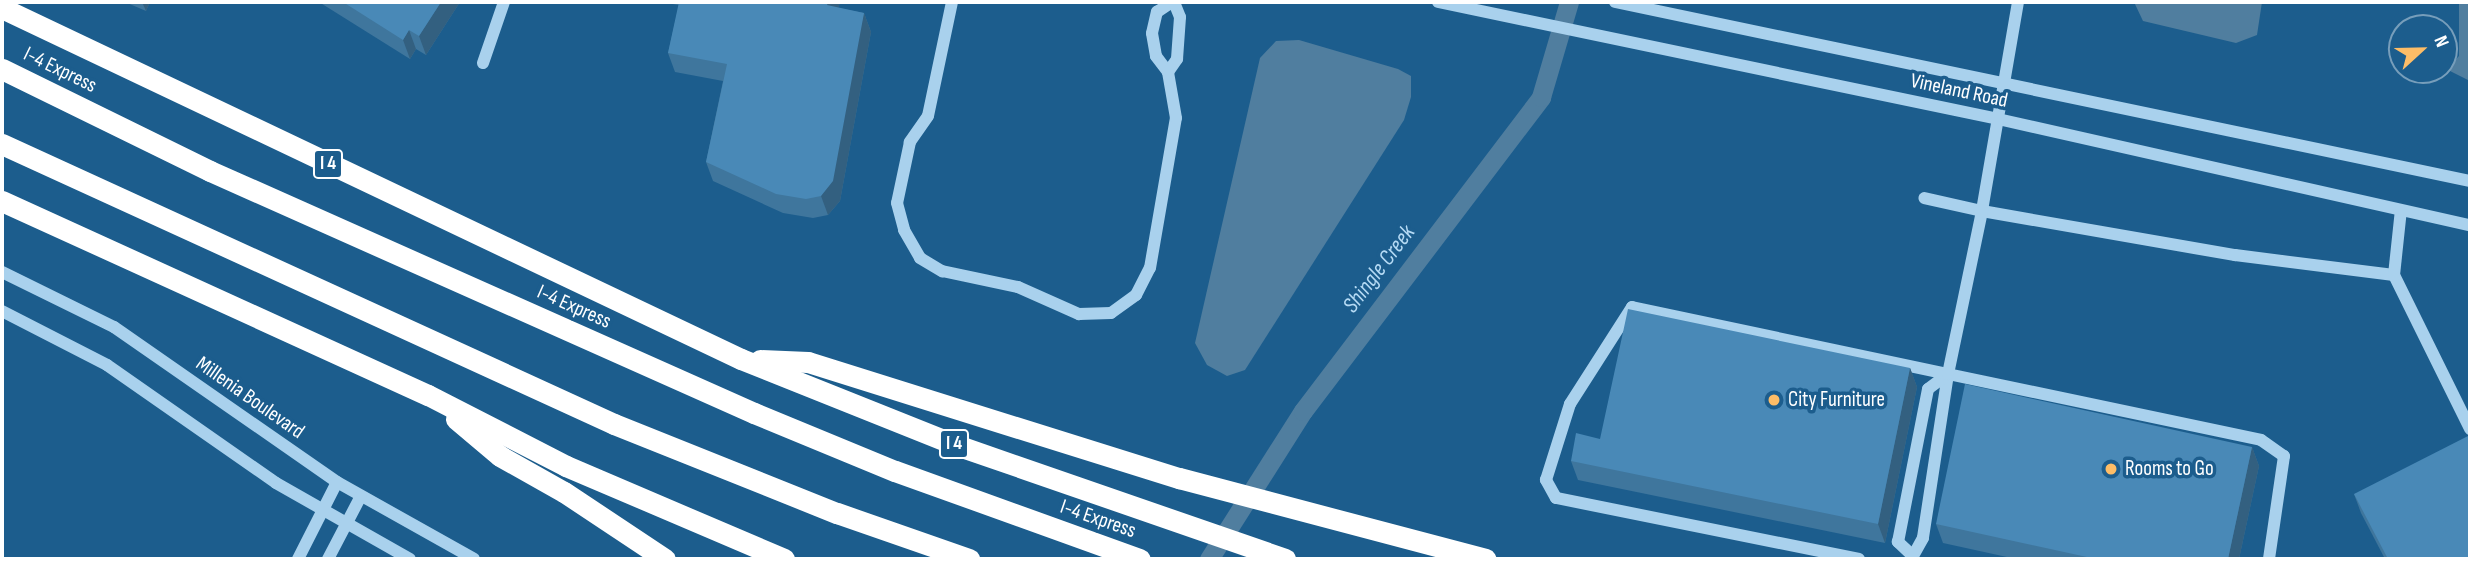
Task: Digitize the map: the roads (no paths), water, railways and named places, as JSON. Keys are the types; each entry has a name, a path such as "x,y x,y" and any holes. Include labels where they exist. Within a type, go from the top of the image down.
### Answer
{"highway":[{"name":"I 4","path":"2,8 741,359 960,446 1283,559"},
{"name":"I-4 Express","path":"2,69 210,171 730,402 895,471 1140,559"},
{"path":"2,144 614,424 838,513 969,559"},
{"path":"2,201 428,396 566,466 784,559"},
{"path":"741,359 808,362 1179,478 1326,520 1485,559"},
{"path":"428,396 500,456 665,559"}],"street":[{"path":"483,63 504,2"},
{"path":"952,2 928,116 910,142 897,203 920,258 942,271 1018,287 1079,314 1111,313 1136,295 1150,268 1176,118 1168,72 1156,56 1152,33 1157,12 1173,2 1180,17 1177,59 1168,72"},
{"name":"Vineland Road","path":"1438,2 1998,119 2470,225"},
{"name":"Vineland Road","path":"1616,2 2004,81 2470,181"},
{"path":"1948,374 1928,389 1898,542 1915,558 1923,538 1948,374 1982,211 2018,2"},
{"path":"1924,198 1982,211 2235,255 2394,275"},
{"path":"2401,210 2394,275 2470,429"},
{"name":"Millenia Boulevard","path":"2,272 128,336 337,482 474,559"},
{"path":"1859,559 1556,498 1546,480 1570,404 1632,307 2261,440 2284,456 2269,559"},
{"path":"2,310 107,365 322,511 410,559"},
{"path":"1910,481 1932,485"},
{"path":"298,559 337,482"},
{"path":"328,559 361,496"}],"water":[{"path":"2134,2 2262,2 2257,35 2236,43 2143,21"},
{"path":"2459,2 2470,2 2470,81 2458,75"},
{"path":"1299,40 1398,69 1411,76 1411,97 1404,120 1245,370 1227,376 1207,365 1195,343 1260,58 1276,41"}],"waterway":[{"name":"Shingle Creek","path":"1209,559 1303,411 1541,97 1569,2"}],"place":[{"name":"City Furniture","path":"1774,400"},
{"name":"Rooms to Go","path":"2111,469"}]}
